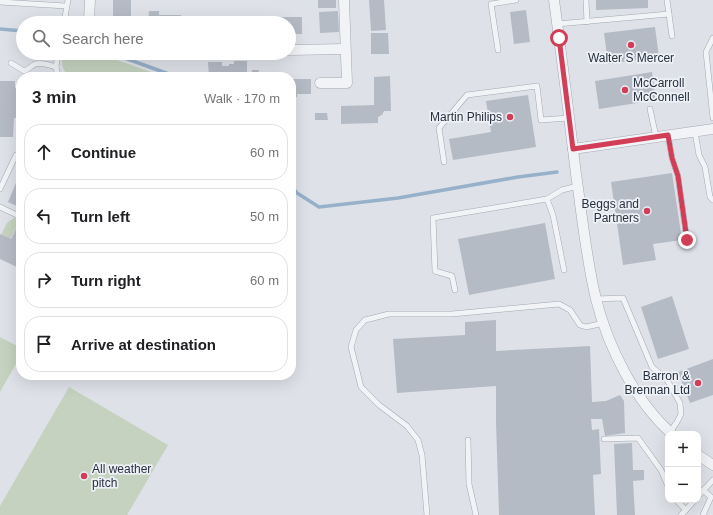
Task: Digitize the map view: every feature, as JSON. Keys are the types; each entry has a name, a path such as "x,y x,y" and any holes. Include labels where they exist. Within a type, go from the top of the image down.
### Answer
{"street":[{"path":"89,16 90,0"},
{"path":"320,83 347,83 344,0"},
{"path":"554,0 585,238 596,299 610,341 630,382 649,410 669,431"},
{"path":"296,50 346,49"},
{"path":"573,149 713,129"},
{"path":"701,457 713,465"}],"lane":[{"path":"65,16 68,0"},
{"path":"498,50 491,4 516,0"},
{"path":"586,0 587,22"},
{"path":"667,0 672,36"},
{"path":"0,2 66,6"},
{"path":"557,24 669,14"},
{"path":"713,38 706,52 713,118"},
{"path":"57,60 57,72"},
{"path":"11,63 24,71 40,63 56,67"},
{"path":"444,162 440,128 467,95 537,86 541,120 569,118"},
{"path":"650,109 656,137"},
{"path":"695,132 699,155 705,168 710,197 713,200"},
{"path":"668,135 672,158 678,176 687,240"},
{"path":"0,189 16,155"},
{"path":"455,290 452,276 435,271 433,218 547,199 562,190 578,186"},
{"path":"547,199 553,215 564,270"},
{"path":"0,207 16,215"},
{"path":"596,299 623,298 652,367 666,380 680,403 681,414 672,431"},
{"path":"427,515 422,455 418,440 407,426 379,405 361,387 351,348 356,330 365,320 389,314 452,314 559,304 570,310 580,325 586,327 604,323"},
{"path":"604,439 638,438 661,470 665,479"},
{"path":"468,440 469,484 476,515"},
{"path":"701,493 713,480"},
{"path":"703,515 711,496 704,490"},
{"path":"679,503 686,510"},
{"path":"681,515 692,503"}],"green space":[{"path":"117,60 151,72 65,72 62,61"},
{"path":"14,218 16,219 16,228 10,239 1,235 7,223"},
{"path":"0,337 16,345 16,364 0,392"},
{"name":"All weather pitch","path":"69,387 168,445 127,515 0,515 0,506"}],"building":[{"path":"113,0 131,0 131,16 113,16"},
{"path":"318,0 336,0 336,8 318,8"},
{"path":"369,0 384,0 386,30 371,31"},
{"path":"596,0 648,0 648,8 596,10"},
{"path":"526,10 530,42 514,44 510,12"},
{"path":"149,11 159,11 159,15 181,15 181,16 149,16"},
{"path":"338,11 339,32 320,33 319,12"},
{"path":"296,17 302,17 302,34 296,34"},
{"name":"Walter S Mercer","path":"655,27 659,57 608,64 604,33"},
{"path":"371,33 388,33 389,54 371,54"},
{"path":"234,61 247,61 247,72 209,72 208,62 222,62 222,66 234,64"},
{"path":"252,70 259,70 259,72 252,72"},
{"name":"McCarroll McConnell","path":"652,72 656,100 599,109 595,81"},
{"path":"390,76 391,111 384,111 382,115 378,117 378,123 341,124 341,106 374,105 374,77"},
{"path":"296,79 311,79 311,94 297,94 297,97"},
{"path":"0,81 15,81 16,118 14,118 13,137 0,137"},
{"name":"Martin Philips","path":"528,95 536,147 453,160 449,139 491,132 486,101"},
{"path":"315,113 327,113 328,120 315,120"},
{"name":"Beggs and Partners","path":"672,173 682,240 653,244 656,260 623,265 611,182"},
{"path":"16,183 16,206 8,202"},
{"path":"545,223 555,279 469,295 458,239"},
{"path":"16,229 16,267 0,259 0,234 11,239"},
{"path":"672,296 689,349 658,359 641,307"},
{"path":"496,320 496,351 590,346 592,402 606,401 620,395 624,401 625,433 605,436 602,419 591,419 592,430 599,429 601,474 593,475 595,515 499,515 496,386 397,393 393,339 465,335 465,322"},
{"name":"Barron & Brennan Ltd","path":"713,359 713,395 690,403 678,372"},
{"path":"632,443 633,470 644,470 644,480 633,481 635,515 617,515 614,444"}],"waterway":[{"path":"0,29 16,30"},
{"path":"130,60 163,72"},
{"path":"296,192 319,207 398,198 518,177 557,172"}],"place":[{"name":"Walter S Mercer","path":"631,45"},
{"name":"McCarroll McConnell","path":"625,90"},
{"name":"Martin Philips","path":"510,117"},
{"name":"Beggs and Partners","path":"647,211"},
{"name":"Barron & Brennan Ltd","path":"698,383"},
{"name":"All weather pitch","path":"84,476"}],"route":[{"path":"559,38 573,149 668,135 672,158 678,176 687,240"}]}
